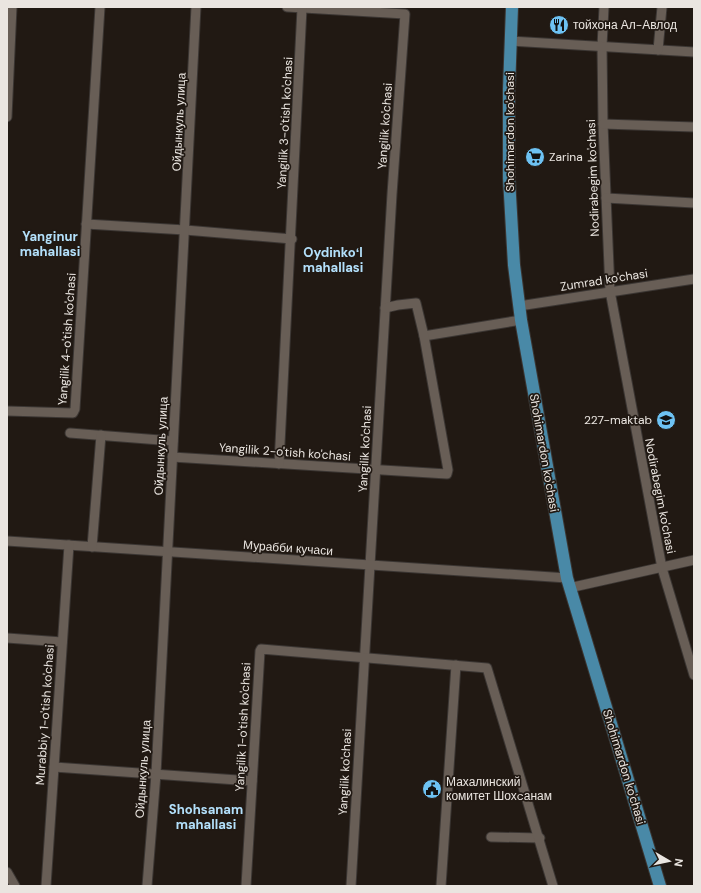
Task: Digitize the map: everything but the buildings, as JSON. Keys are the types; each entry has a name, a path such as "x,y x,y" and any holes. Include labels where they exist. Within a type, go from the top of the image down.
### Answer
{"main road":[{"name":"Shohimardon ko'chasi","path":"512,7 510,41 509,178 521,320 568,583 660,886"}],"street":[{"path":"7,117 12,7"},
{"name":"Yangilik 4-o'tish ko'chasi","path":"7,411 74,412 100,7"},
{"name":"Ойдынкуль улица","path":"148,886 156,774 196,7"},
{"path":"287,7 302,8"},
{"name":"Nodirabegim ko'chasi","path":"604,7 602,46 603,124 610,291 662,568 694,675"},
{"path":"658,50 662,7"},
{"name":"Yangilik ko'chasi","path":"302,8 405,14 351,886"},
{"name":"Yangilik 3-o'tish ko'chasi","path":"279,464 292,239 302,8"},
{"path":"510,41 694,52"},
{"path":"603,124 694,127"},
{"path":"606,198 694,203"},
{"path":"86,224 185,230 292,239"},
{"name":"Zumrad ko'chasi","path":"519,306 694,279"},
{"name":"Yangilik 2-o'tish ko'chasi","path":"172,457 448,473 424,336 416,304 398,305 386,308"},
{"path":"424,336 521,320"},
{"path":"70,433 173,441"},
{"path":"92,547 101,436"},
{"name":"Мурабби кучаси","path":"7,541 370,565 568,583 662,568 694,560"},
{"name":"Murabbiy 1-o'tish ko'chasi","path":"46,886 68,545"},
{"path":"7,638 62,642"},
{"name":"Yangilik 1-o'tish ko'chasi","path":"246,886 260,649 364,658"},
{"path":"364,658 488,669 540,838 553,886"},
{"path":"441,886 456,665"},
{"path":"54,767 252,782"},
{"path":"491,837 540,838"},
{"path":"7,872 15,886"}],"place":[{"name":"тойхона Ал-Авлод","path":"559,25"},
{"name":"Zarina","path":"535,157"},
{"name":"227-maktab","path":"666,420"},
{"name":"Махалинский комитет Шохcанам","path":"432,789"}],"district":[{"name":"Yanginur mahallasi","path":"50,244"},
{"name":"Oydinkoʻl mahallasi","path":"333,260"},
{"name":"Shohsanam mahallasi","path":"206,816"}]}
